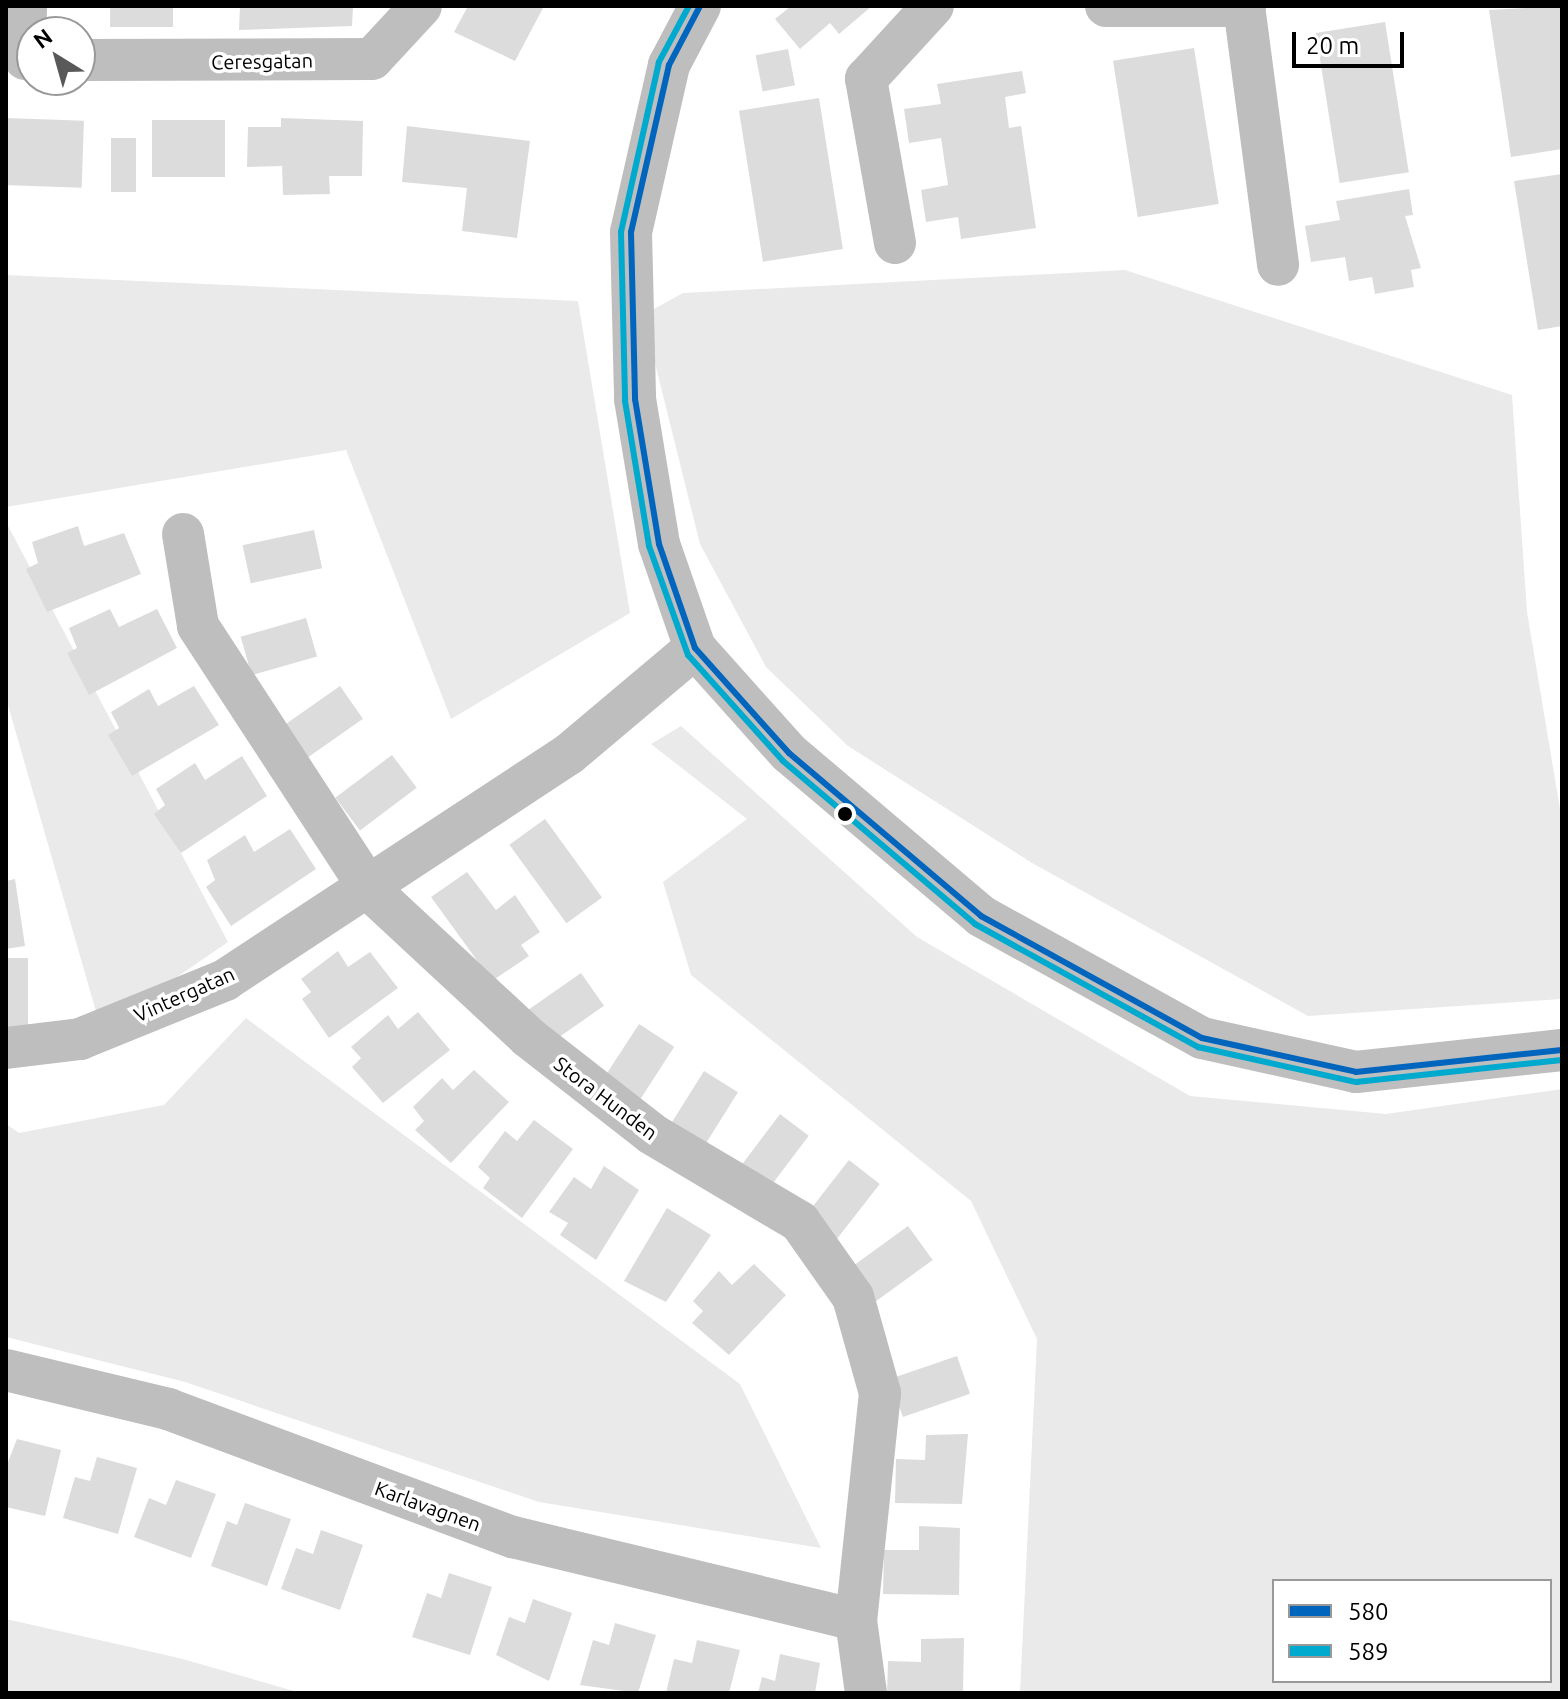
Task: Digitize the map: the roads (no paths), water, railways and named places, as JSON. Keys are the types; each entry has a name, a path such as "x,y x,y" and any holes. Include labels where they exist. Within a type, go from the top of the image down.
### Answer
{"street":[{"name":"Ceresgatan","path":"96,60 372,59 421,6"},
{"path":"700,6 669,65 631,232 635,399 659,544 695,648 789,753 981,916 1202,1038 1356,1072 1562,1050"},
{"path":"895,243 866,79 933,6"},
{"path":"1106,6 1244,6 1278,265"},
{"name":"Stora Hunden","path":"183,534 198,626 370,890 528,1037 627,1115 800,1222 853,1297 880,1393 856,1620 866,1693"},
{"name":"Vintergatan","path":"6,1048 80,1039 225,980 370,890 569,754 695,648"},
{"name":"Karlavagnen","path":"6,1370 168,1409 513,1537 856,1620"}]}
